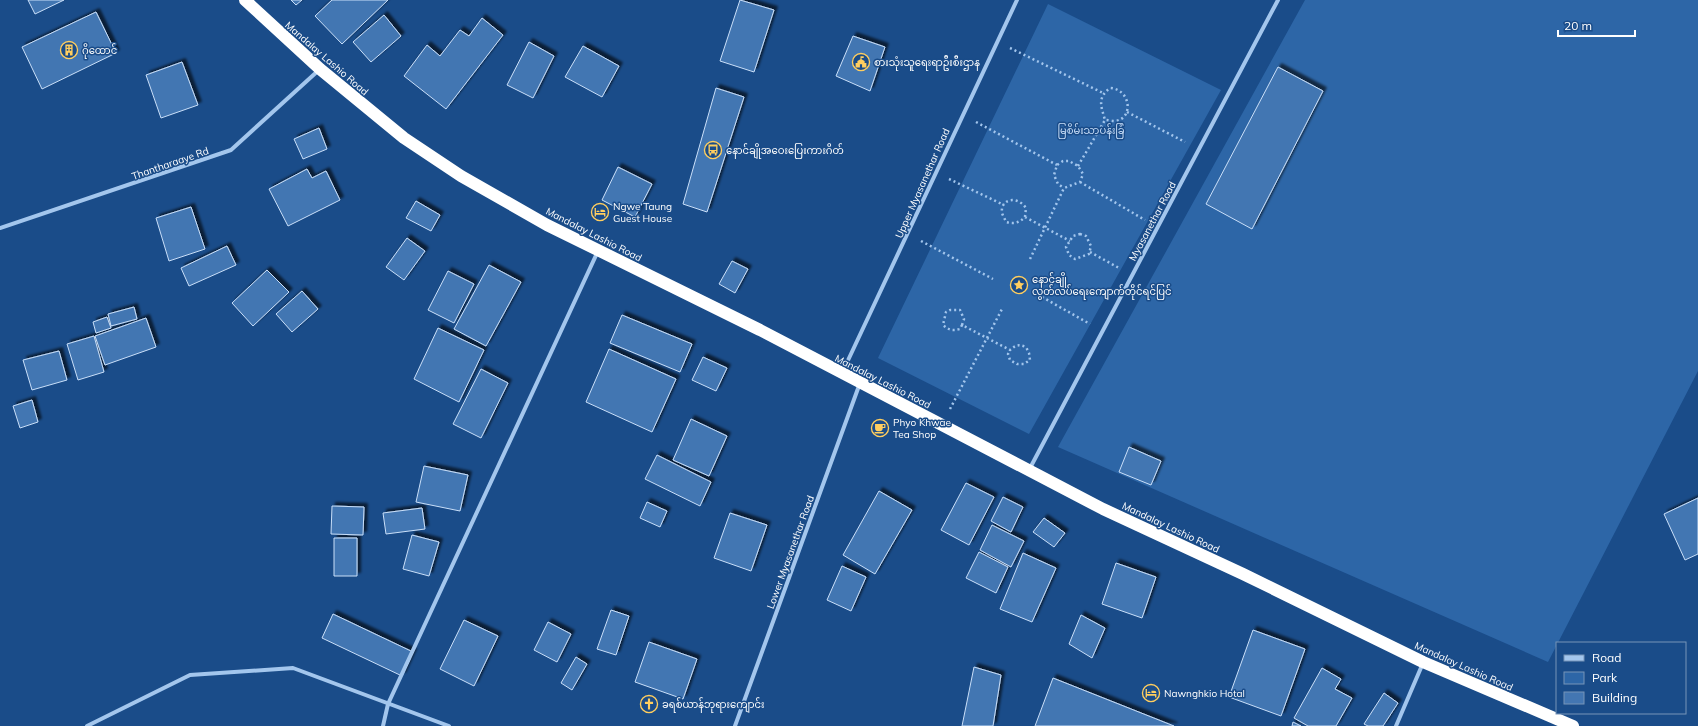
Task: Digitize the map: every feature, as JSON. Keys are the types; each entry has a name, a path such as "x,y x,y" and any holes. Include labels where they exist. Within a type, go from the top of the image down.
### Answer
{"highway":[{"name":"Mandalay Lashio Road","path":"245,0 320,69 404,138 461,176 547,225 760,330 1103,509 1243,574 1423,662 1573,726"}],"street":[{"name":"Upper Myasanethar Road","path":"842,373 908,234 962,114 1017,0"},
{"name":"Myasanethar Road","path":"1029,470 1132,275 1159,228 1278,0"},
{"name":"Thantharaaye Rd","path":"0,228 231,150 320,69"},
{"path":"383,726 388,704 598,250"},
{"name":"Lower Myasanethar Road","path":"735,726 860,383"},
{"path":"1396,726 1423,662"},
{"path":"87,726 190,675 293,668 449,726"}],"path":[{"path":"997,42 1103,94"},
{"path":"1078,166 1105,120 1100,100 1103,94 1110,88 1117,88 1124,95 1127,103 1127,112 1123,117 1116,121 1105,120"},
{"path":"1127,112 1199,150"},
{"path":"962,114 1057,165"},
{"path":"1030,259 1064,188 1080,182 1083,174 1078,166 1069,161 1063,161 1057,165 1054,175 1058,184 1064,188"},
{"path":"936,173 1004,205"},
{"path":"1080,182 1159,228"},
{"path":"1015,199 1021,201 1026,208 1025,217 1020,222 1013,224 1006,222 1002,214 1003,207 1006,202 1015,199"},
{"path":"1025,217 1070,241"},
{"path":"908,234 993,279"},
{"path":"1080,234 1086,236 1091,246 1089,254 1082,258 1075,259 1069,255 1066,247 1070,241 1073,236 1080,234"},
{"path":"1090,252 1132,275"},
{"path":"1042,297 1103,331"},
{"path":"942,425 1002,309"},
{"path":"950,310 960,310 964,319 962,325 960,329 954,331 949,330 943,324 946,312 950,310"},
{"path":"962,325 1010,350"},
{"path":"1020,344 1026,347 1030,360 1024,364 1017,364 1010,360 1008,354 1010,350 1016,345 1020,344"}],"green space":[{"path":"1305,0 1698,0 1698,371 1558,642 1556,642 1556,646 1548,662 1058,447"},
{"name":"မြစိမ်းသာပန်းခြံ","path":"1048,4 1221,90 1029,434 878,358"}],"building":[{"path":"28,0 64,0 35,14"},
{"path":"291,0 302,0 296,5"},
{"path":"332,0 388,0 342,44 315,16"},
{"path":"740,0 774,10 754,72 720,61"},
{"name":"ဂိုထောင်","path":"96,12 116,53 42,89 22,47"},
{"path":"384,15 401,36 371,62 353,42"},
{"path":"482,18 503,35 446,109 404,76 427,45 440,56 460,30 469,36"},
{"name":"စားသုံးသူရေးရာဦးစီးဌာန","path":"853,36 885,47 870,91 836,76"},
{"path":"529,42 554,56 533,98 507,85"},
{"path":"583,46 619,66 602,97 565,77"},
{"path":"182,62 198,105 161,118 146,75"},
{"path":"1278,67 1323,91 1252,229 1206,204"},
{"name":"နောင်ချိုအဝေးပြေးကားဂိတ်","path":"716,88 744,97 707,212 683,204"},
{"path":"319,128 327,149 303,159 294,139"},
{"path":"618,167 652,184 635,217 602,200"},
{"path":"307,169 312,178 326,171 340,200 288,226 269,189"},
{"path":"416,201 440,215 431,231 406,218"},
{"path":"191,207 205,249 169,261 156,218"},
{"path":"407,238 425,251 404,280 386,267"},
{"path":"227,246 236,265 189,286 181,268"},
{"path":"732,261 748,269 735,293 719,284"},
{"path":"489,265 521,282 486,346 454,329"},
{"path":"267,270 289,292 253,326 232,303"},
{"path":"448,271 474,284 454,323 428,310"},
{"path":"302,291 318,309 292,332 276,314"},
{"path":"134,307 137,319 111,326 108,314"},
{"path":"622,315 692,344 680,372 610,343"},
{"path":"107,317 111,328 96,333 93,322"},
{"path":"146,318 156,347 105,365 95,336"},
{"path":"438,328 484,350 459,402 414,379"},
{"path":"94,336 104,372 78,380 67,344"},
{"path":"609,349 676,379 652,432 586,402"},
{"path":"59,351 67,380 32,390 23,360"},
{"path":"703,357 727,368 716,391 692,380"},
{"path":"481,369 508,383 481,438 453,424"},
{"path":"32,400 38,422 20,428 13,406"},
{"path":"691,419 727,436 709,476 673,460"},
{"path":"1129,447 1161,461 1151,485 1119,472"},
{"path":"657,455 711,482 700,506 645,479"},
{"path":"424,466 468,475 460,511 416,502"},
{"path":"966,483 994,497 969,545 941,530"},
{"path":"879,491 912,510 875,574 843,555"},
{"path":"1003,497 1023,507 1011,532 991,521"},
{"path":"1698,498 1698,554 1685,560 1664,514"},
{"path":"647,502 667,511 660,527 640,518"},
{"path":"332,506 364,507 363,535 331,534"},
{"path":"422,508 425,529 386,534 383,513"},
{"path":"730,513 767,525 751,571 714,558"},
{"path":"1044,518 1065,533 1054,547 1033,532"},
{"path":"992,525 1024,541 1011,567 980,550"},
{"path":"412,535 439,542 429,576 403,569"},
{"path":"334,538 357,538 357,576 334,576"},
{"path":"979,552 1008,567 996,593 966,578"},
{"path":"1023,553 1056,568 1032,622 1000,609"},
{"path":"1116,563 1156,577 1142,618 1102,604"},
{"path":"842,566 866,577 851,611 827,600"},
{"path":"611,610 629,616 616,655 597,649"},
{"path":"333,614 413,652 402,676 322,638"},
{"path":"1081,615 1105,628 1092,658 1069,644"},
{"path":"464,620 498,636 474,686 440,669"},
{"path":"548,622 571,634 557,662 534,650"},
{"path":"1253,630 1305,649 1281,716 1229,697"},
{"path":"649,642 697,659 683,699 635,682"},
{"path":"576,657 587,664 572,690 561,683"},
{"path":"974,667 1001,675 993,726 962,726"},
{"path":"1322,668 1341,679 1335,689 1352,698 1336,726 1308,726 1294,718"},
{"path":"1053,678 1174,726 1035,726"},
{"path":"1384,693 1398,703 1383,726 1368,726 1364,724"},
{"path":"1293,722 1301,726 1292,726"}],"place":[{"name":"ဂိုထောင်","path":"69,50"},
{"name":"စားသုံးသူရေးရာဦးစီးဌာန","path":"861,62"},
{"name":"နောင်ချိုအဝေးပြေးကားဂိတ်","path":"713,150"},
{"name":"Ngwe Taung Guest House","path":"600,212"},
{"name":"နောင်ချို လွတ်လပ်ရေးကျောက်တိုင်ရင်ပြင်","path":"1019,285"},
{"name":"Phyo Khwae Tea Shop","path":"880,428"},
{"name":"Nawnghkio Hotal","path":"1151,693"},
{"name":"ခရစ်ယာန်ဘုရားကျောင်း","path":"649,704"}]}
